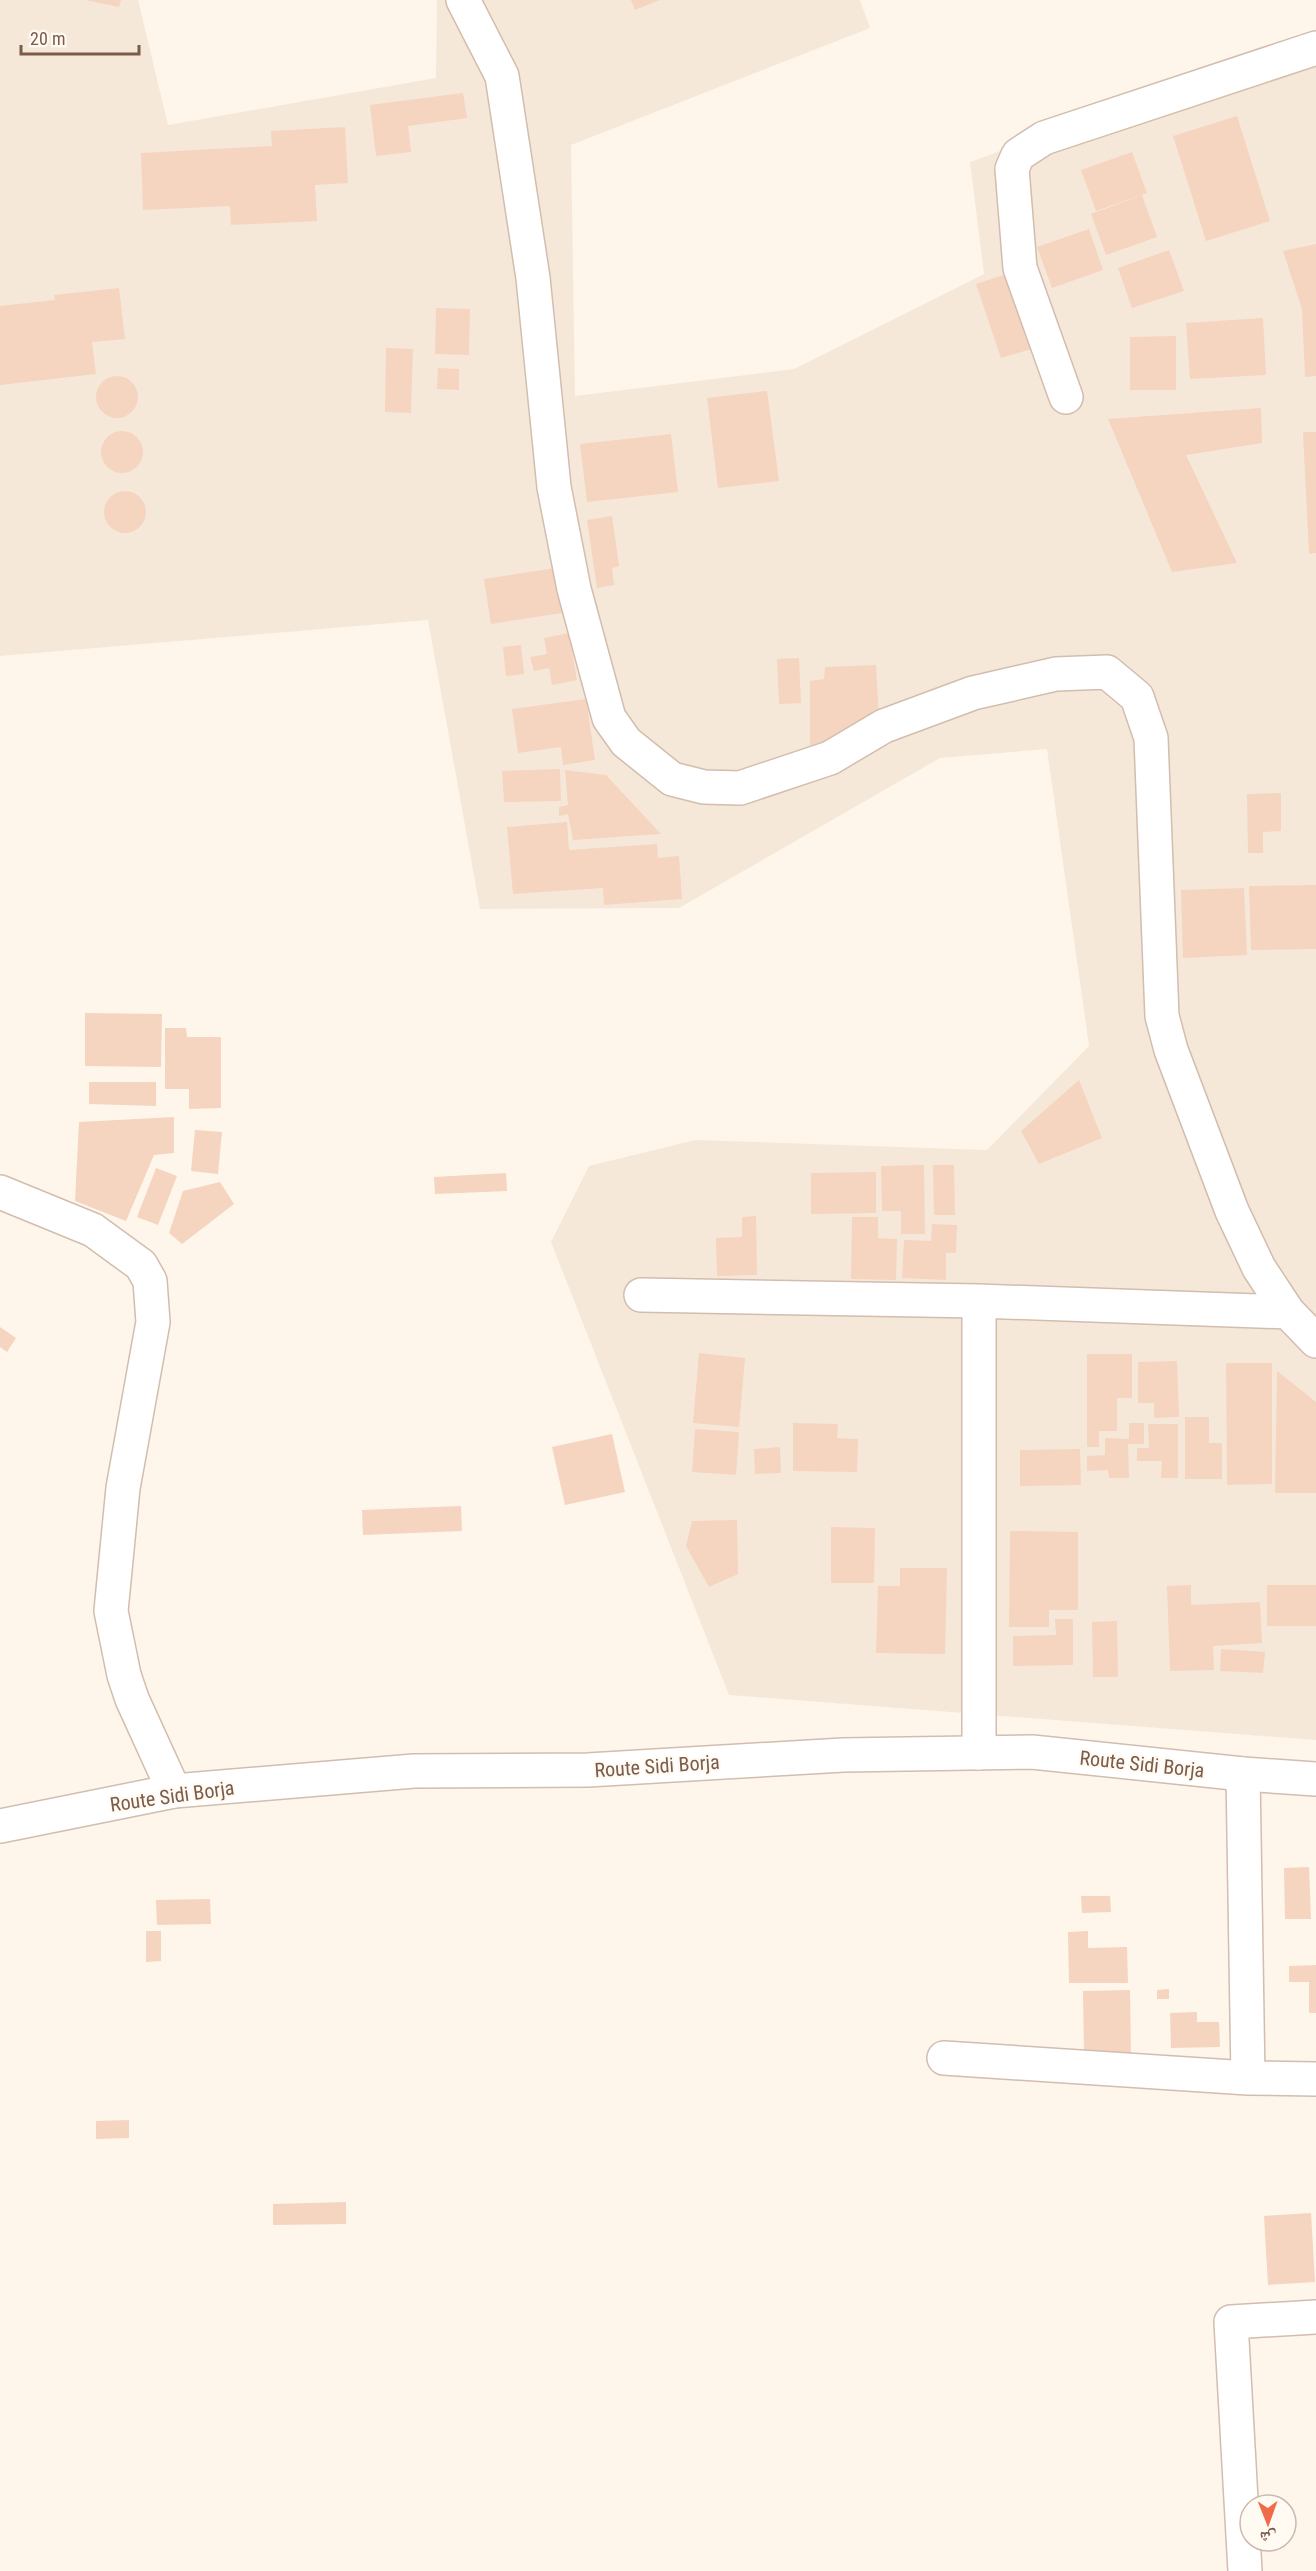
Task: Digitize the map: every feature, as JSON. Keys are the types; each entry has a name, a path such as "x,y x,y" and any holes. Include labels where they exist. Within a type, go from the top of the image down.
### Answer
{"street":[{"path":"463,0 502,76 533,278 554,487 574,589 609,718 626,742 672,779 704,787 740,789 830,758 884,726 983,691 1056,675 1107,672 1137,697 1151,738 1162,1016 1171,1050 1232,1211 1259,1268 1288,1312 1316,1341"},
{"path":"1066,397 1020,268 1012,169 1018,155 1044,138 1316,48"},
{"path":"0,1191 93,1230 141,1265 150,1281 153,1322 123,1488 111,1611 129,1691 174,1791"},
{"path":"641,1295 979,1301 1288,1312"},
{"path":"979,1301 979,1753"},
{"name":"Route Sidi Borja","path":"0,1826 174,1791 414,1771 588,1770 843,1755 1032,1752 1244,1774 1316,1779"},
{"path":"1244,1774 1248,2078"},
{"path":"944,2058 1248,2078 1316,2079"},
{"path":"1245,2571 1231,2322 1316,2317"}],"shaded area":[{"path":"0,0 138,0 168,125 436,78 437,0 860,0 870,28 571,145 575,396 794,369 984,274 970,162 1316,36 1316,1740 729,1695 551,1242 589,1166 695,1140 987,1150 1089,1046 1047,749 940,758 679,908 480,909 428,620 0,656"}],"building":[{"path":"85,0 121,0 119,7"},
{"path":"631,0 660,0 635,10"},
{"path":"463,93 467,118 408,126 411,152 376,156 370,105"},
{"path":"1237,116 1270,221 1206,241 1173,136"},
{"path":"345,127 348,183 315,185 317,221 231,225 230,206 143,210 141,153 272,146 271,131"},
{"path":"1132,152 1147,193 1096,211 1081,170"},
{"path":"1142,195 1157,237 1106,255 1091,214"},
{"path":"1089,229 1103,270 1052,288 1037,247"},
{"path":"1316,244 1316,376 1305,377 1302,309 1283,251"},
{"path":"1169,250 1184,291 1132,308 1118,268"},
{"path":"1013,272 1038,347 1001,358 976,284"},
{"path":"119,288 125,339 92,342 96,374 0,385 0,306 55,300 54,295"},
{"path":"436,308 470,309 469,355 435,354"},
{"path":"1263,318 1266,375 1190,379 1186,323"},
{"path":"1176,336 1176,390 1130,390 1130,337"},
{"path":"386,348 413,349 411,413 385,412"},
{"path":"438,368 459,369 459,390 437,389"},
{"path":"117,376 132,382 138,397 132,412 117,418 102,412 96,397 102,382"},
{"path":"767,391 779,481 718,488 707,398"},
{"path":"1261,408 1262,443 1186,455 1237,563 1172,572 1108,419"},
{"path":"122,431 137,437 143,452 137,467 122,473 107,467 101,452 107,437"},
{"path":"1303,432 1316,432 1316,553 1309,554"},
{"path":"671,434 678,492 587,502 580,444"},
{"path":"125,491 140,497 146,512 140,527 125,533 110,527 104,512 110,497"},
{"path":"612,516 619,566 612,568 614,585 597,588 587,520"},
{"path":"555,568 562,613 491,624 484,579"},
{"path":"569,633 577,680 552,685 549,668 534,671 530,657 547,654 544,638"},
{"path":"521,645 524,674 506,676 503,647"},
{"path":"799,658 801,703 779,704 777,659"},
{"path":"876,665 879,720 810,759 810,681 824,679 825,667"},
{"path":"586,699 595,760 563,765 561,747 518,753 512,709"},
{"path":"560,769 561,801 504,802 502,771"},
{"path":"565,770 606,775 661,834 573,840 568,814 559,816 559,807 568,805"},
{"path":"1281,793 1281,831 1263,832 1263,853 1248,853 1247,794"},
{"path":"567,822 569,850 657,844 658,858 679,856 682,899 604,905 603,888 513,894 507,827"},
{"path":"1316,885 1316,949 1251,950 1249,886"},
{"path":"1244,888 1247,955 1183,958 1181,890"},
{"path":"85,1013 162,1014 161,1067 85,1066"},
{"path":"165,1028 186,1028 187,1037 221,1037 221,1108 189,1109 189,1089 165,1089"},
{"path":"1079,1080 1102,1138 1039,1164 1021,1131"},
{"path":"89,1082 156,1082 156,1106 89,1104"},
{"path":"174,1117 174,1153 154,1155 126,1221 75,1201 79,1122"},
{"path":"195,1130 222,1132 218,1174 191,1171"},
{"path":"924,1165 925,1234 901,1234 901,1211 882,1211 881,1166"},
{"path":"933,1165 954,1165 955,1215 934,1215"},
{"path":"156,1168 177,1176 158,1225 137,1217"},
{"path":"876,1172 876,1213 811,1214 811,1173"},
{"path":"506,1173 507,1191 435,1194 434,1177"},
{"path":"220,1182 234,1204 182,1244 169,1233 183,1191"},
{"path":"756,1216 757,1275 717,1276 716,1238 742,1237 742,1217"},
{"path":"852,1217 878,1217 878,1238 897,1239 896,1280 851,1279"},
{"path":"932,1224 957,1225 956,1253 946,1253 946,1280 902,1278 904,1240 931,1241"},
{"path":"0,1327 16,1338 7,1352 0,1347"},
{"path":"699,1353 745,1358 739,1427 693,1423"},
{"path":"1087,1354 1132,1354 1132,1398 1117,1398 1117,1431 1099,1431 1099,1447 1087,1447"},
{"path":"1177,1361 1179,1417 1154,1418 1154,1403 1138,1403 1138,1362"},
{"path":"1226,1363 1272,1363 1272,1484 1227,1485"},
{"path":"1277,1371 1316,1402 1316,1493 1275,1493"},
{"path":"1185,1417 1209,1417 1209,1443 1222,1443 1222,1479 1185,1479"},
{"path":"793,1423 838,1424 837,1438 858,1439 857,1472 793,1471"},
{"path":"1129,1423 1144,1423 1144,1444 1128,1444 1129,1478 1109,1478 1108,1470 1087,1471 1087,1456 1105,1455 1105,1438 1129,1439"},
{"path":"1148,1424 1178,1424 1178,1478 1161,1478 1162,1461 1137,1461 1137,1448 1149,1448"},
{"path":"695,1429 739,1432 736,1475 692,1472"},
{"path":"612,1434 625,1492 565,1505 552,1447"},
{"path":"780,1447 781,1473 755,1474 754,1449"},
{"path":"1080,1449 1081,1485 1020,1486 1020,1450"},
{"path":"461,1506 462,1531 363,1535 362,1510"},
{"path":"737,1520 738,1574 709,1587 686,1546 692,1521"},
{"path":"831,1527 875,1528 874,1583 831,1583"},
{"path":"1010,1531 1078,1532 1078,1610 1049,1610 1049,1627 1009,1627"},
{"path":"900,1568 947,1568 945,1654 876,1653 878,1586 900,1586"},
{"path":"1191,1585 1191,1605 1260,1602 1262,1643 1213,1646 1214,1670 1170,1671 1167,1586"},
{"path":"1267,1585 1316,1585 1316,1626 1267,1626"},
{"path":"1055,1619 1073,1619 1073,1665 1013,1666 1013,1636 1056,1635"},
{"path":"1117,1621 1118,1677 1093,1677 1092,1622"},
{"path":"1221,1649 1265,1652 1263,1673 1220,1671"},
{"path":"1309,1867 1311,1919 1285,1919 1284,1868"},
{"path":"1081,1896 1110,1896 1111,1912 1082,1913"},
{"path":"210,1899 211,1924 157,1925 156,1900"},
{"path":"146,1931 161,1931 161,1961 146,1962"},
{"path":"1088,1931 1088,1948 1127,1947 1128,1983 1069,1983 1068,1932"},
{"path":"1316,1965 1316,2013 1309,2013 1309,1982 1289,1982 1289,1966"},
{"path":"1169,1989 1169,1999 1157,1999 1157,1990"},
{"path":"1130,1990 1131,2055 1084,2056 1083,1991"},
{"path":"1197,2012 1197,2022 1219,2022 1220,2047 1171,2048 1170,2013"},
{"path":"129,2120 129,2138 96,2139 96,2121"},
{"path":"346,2202 346,2224 273,2225 273,2204"},
{"path":"1311,2213 1315,2282 1268,2285 1264,2216"}]}
